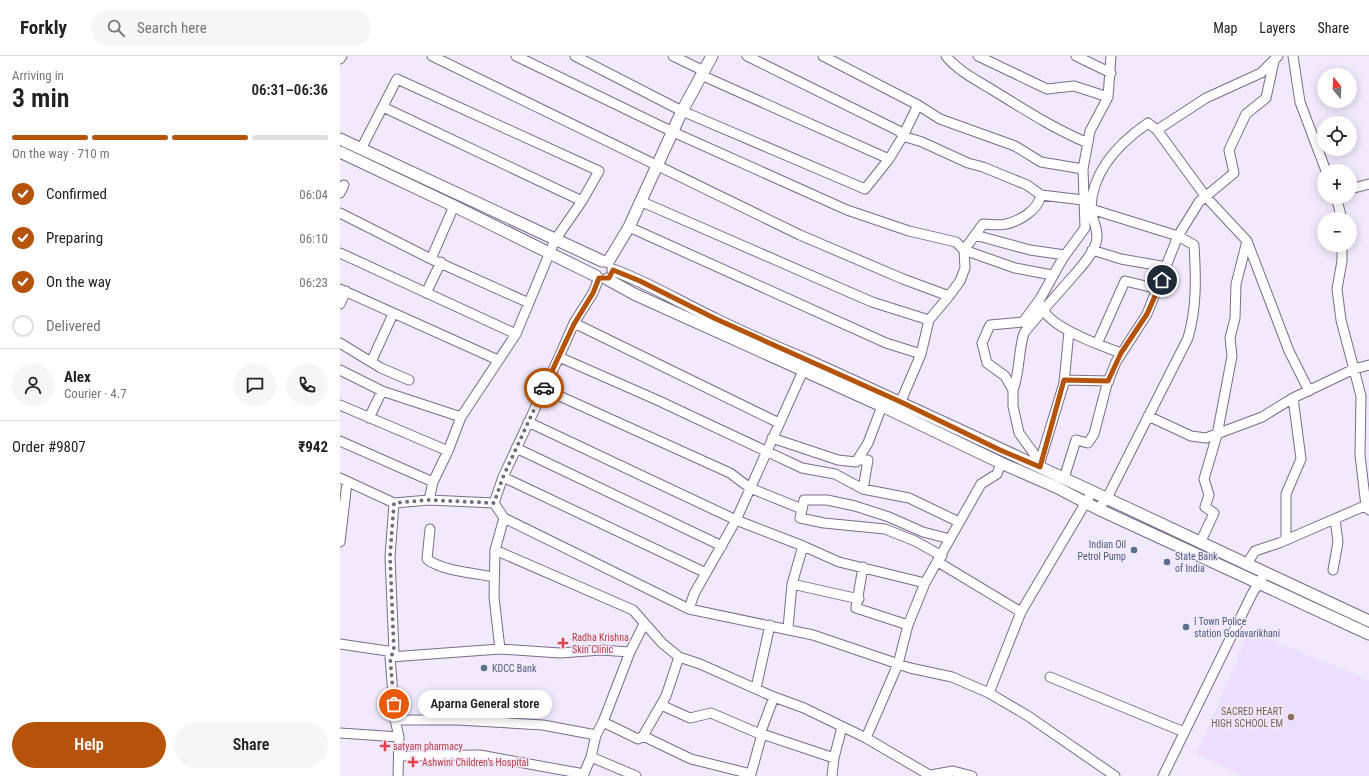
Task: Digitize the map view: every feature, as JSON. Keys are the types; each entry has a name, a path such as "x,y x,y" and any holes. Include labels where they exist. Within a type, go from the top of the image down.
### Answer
{"main road":[{"path":"604,271 629,227 682,111 712,56"},
{"path":"340,139 555,240 604,271 634,294 882,406 1098,509 1248,569"},
{"path":"340,152 548,252 604,271 640,281 716,319 901,402 1000,450 1040,464 1064,478 1200,543 1262,578 1369,634"},
{"path":"521,239 528,227"},
{"path":"1287,590 1369,621"}],"street":[{"path":"340,60 342,56"},
{"path":"432,56 657,164 800,235 903,279 949,296"},
{"path":"516,56 673,132 847,210 909,231 956,242 964,250 1014,268 1052,275"},
{"path":"575,56 682,111 865,189 888,159 903,136 918,106"},
{"path":"673,56 702,73 888,159"},
{"path":"747,56 899,131 903,136 922,142 968,163 983,167 1027,185 1041,195 1083,200 1091,209 1096,224 1097,242 1088,258 1024,333 1019,348 1018,378 1013,390 1013,406 1019,433 1040,464"},
{"path":"823,56 940,119 1015,146 1041,162 1083,169"},
{"path":"946,56 967,74 1026,110 1072,136 1088,143"},
{"path":"978,56 1047,89 1074,86 1108,97"},
{"path":"1076,56 1111,73"},
{"path":"1013,390 1005,376 987,363 982,343 990,325 1023,322 1040,299 1052,275 1065,255 1085,228 1083,169 1090,131 1108,97 1111,73 1111,56"},
{"path":"1293,56 1300,102 1323,164"},
{"path":"1157,130 1206,98 1261,73 1276,58"},
{"path":"1064,478 1076,440 1088,443 1094,434 1108,381 1121,353 1147,314 1168,267 1178,236 1199,202 1234,173 1229,150 1246,114 1266,98 1276,58"},
{"path":"361,150 397,79 599,171 582,201 548,252 516,334 461,417 448,451 432,482 428,500"},
{"path":"383,107 582,201"},
{"path":"1091,209 1094,183 1111,157 1126,138 1148,123 1157,130 1206,197 1247,241 1290,351 1309,390"},
{"path":"1357,187 1369,184"},
{"path":"901,402 921,354 929,320 960,281 965,268 964,250 983,224 1005,224 1029,214 1040,200 1041,195"},
{"path":"640,201 872,302 929,320"},
{"path":"431,259 454,206"},
{"path":"1091,209 1178,236 1194,245 1196,281 1194,316 1188,338 1107,498 1098,509"},
{"path":"340,213 431,259 441,262 529,303"},
{"path":"629,227 802,306 886,342 921,354"},
{"path":"975,235 1030,250 1065,255"},
{"path":"1200,543 1214,514 1205,507 1209,495 1204,479 1217,435 1232,356 1230,338 1235,318 1236,284 1247,241"},
{"path":"1092,250 1121,259 1168,267"},
{"path":"1248,569 1255,550 1286,540 1368,507 1360,455 1361,396 1341,320 1337,289 1342,261 1342,252"},
{"path":"340,253 516,334"},
{"path":"426,293 441,262"},
{"path":"494,503 503,477 574,324 593,293 604,271"},
{"path":"1097,344 1125,281 1158,289"},
{"path":"340,304 343,290 393,314 498,360"},
{"path":"1040,299 1043,312 1069,331 1121,353"},
{"path":"371,362 393,314"},
{"path":"574,324 779,423"},
{"path":"1040,464 1064,380 1069,331"},
{"path":"340,343 371,362 409,380"},
{"path":"559,356 802,468 835,474 863,488 909,498 959,522"},
{"path":"1148,416 1191,436 1206,438 1262,417 1309,390 1354,369 1369,365"},
{"path":"340,370 382,391 461,417"},
{"path":"689,609 694,594 736,520 803,371"},
{"path":"1064,380 1108,381"},
{"path":"544,389 730,473 750,488 824,523 885,529 915,541 1021,612"},
{"path":"369,418 382,391"},
{"path":"1286,540 1286,494 1301,459 1293,398"},
{"path":"340,405 448,451"},
{"path":"857,460 868,443 882,406"},
{"path":"528,422 736,520 803,546 839,562 925,583"},
{"path":"772,438 838,460 856,462 857,460 868,460 863,488"},
{"path":"340,441 432,482"},
{"path":"516,448 722,546"},
{"path":"866,738 898,664 908,625 925,583 940,559 981,484 997,474 1001,463"},
{"path":"503,477 706,573"},
{"path":"340,542 344,480 394,503 428,500 494,503"},
{"path":"989,693 1021,612 1093,491"},
{"path":"801,513 804,500 827,500 855,506 889,517 923,532 950,539"},
{"path":"394,503 390,557 395,720 399,737 398,776"},
{"path":"494,503 504,518 689,609 788,628 898,664 952,677 989,693 1028,716 1115,776"},
{"path":"500,649 494,596 494,577 495,550 504,518"},
{"path":"1333,570 1338,542 1335,519"},
{"path":"430,529 427,559 432,563 448,568 494,577"},
{"path":"788,628 792,584 803,546"},
{"path":"495,550 633,610 662,643 679,657 700,664 774,697 804,708 866,738 931,775 953,771 972,776"},
{"path":"863,567 859,599 856,608 908,625"},
{"path":"1163,776 1262,578"},
{"path":"792,584 859,599"},
{"path":"399,756 480,755 583,775 591,757 596,735 603,722 630,652 644,624"},
{"path":"756,688 770,625"},
{"path":"340,644 392,654 500,649 560,653 601,650 630,652"},
{"path":"603,722 638,739 643,736 666,696 679,657"},
{"path":"1050,677 1184,732"},
{"path":"643,736 691,759 751,775 761,734 774,697"},
{"path":"661,705 690,718 711,713 761,734 834,758"},
{"path":"395,720 458,720 543,725 596,735"},
{"path":"832,776 834,758 842,727"},
{"path":"340,733 399,737"},
{"path":"591,757 636,776"}],"shaded area":[{"name":"SACRED HEART HIGH SCHOOL EM","path":"1249,631 1369,680 1369,776 1243,776 1197,754"}],"way so far":[{"path":"394,704 390,657 394,652 390,557 394,503 428,500 494,503 503,477 544,388"}],"place":[{"name":"Indian Oil Petrol Pump","path":"1134,550"},
{"name":"State Bank of India","path":"1167,562"},
{"name":"I Town Police station Godavarikhani","path":"1186,627"},
{"name":"Radha Krishna Skin Clinic","path":"563,643"},
{"name":"KDCC Bank","path":"484,668"},
{"name":"Aparna General store","path":"394,704"},
{"name":"SACRED HEART HIGH SCHOOL EM","path":"1291,717"},
{"name":"satyam pharmacy","path":"385,746"},
{"name":"Ashwini Children's Hospital","path":"413,762"}],"route":[{"path":"544,388 574,324 593,293 599,278 602,280 609,278 613,273 613,270 640,281 716,319 901,402 1000,450 1040,467 1040,462 1064,380 1108,381 1121,353 1147,314 1162,280"}]}
